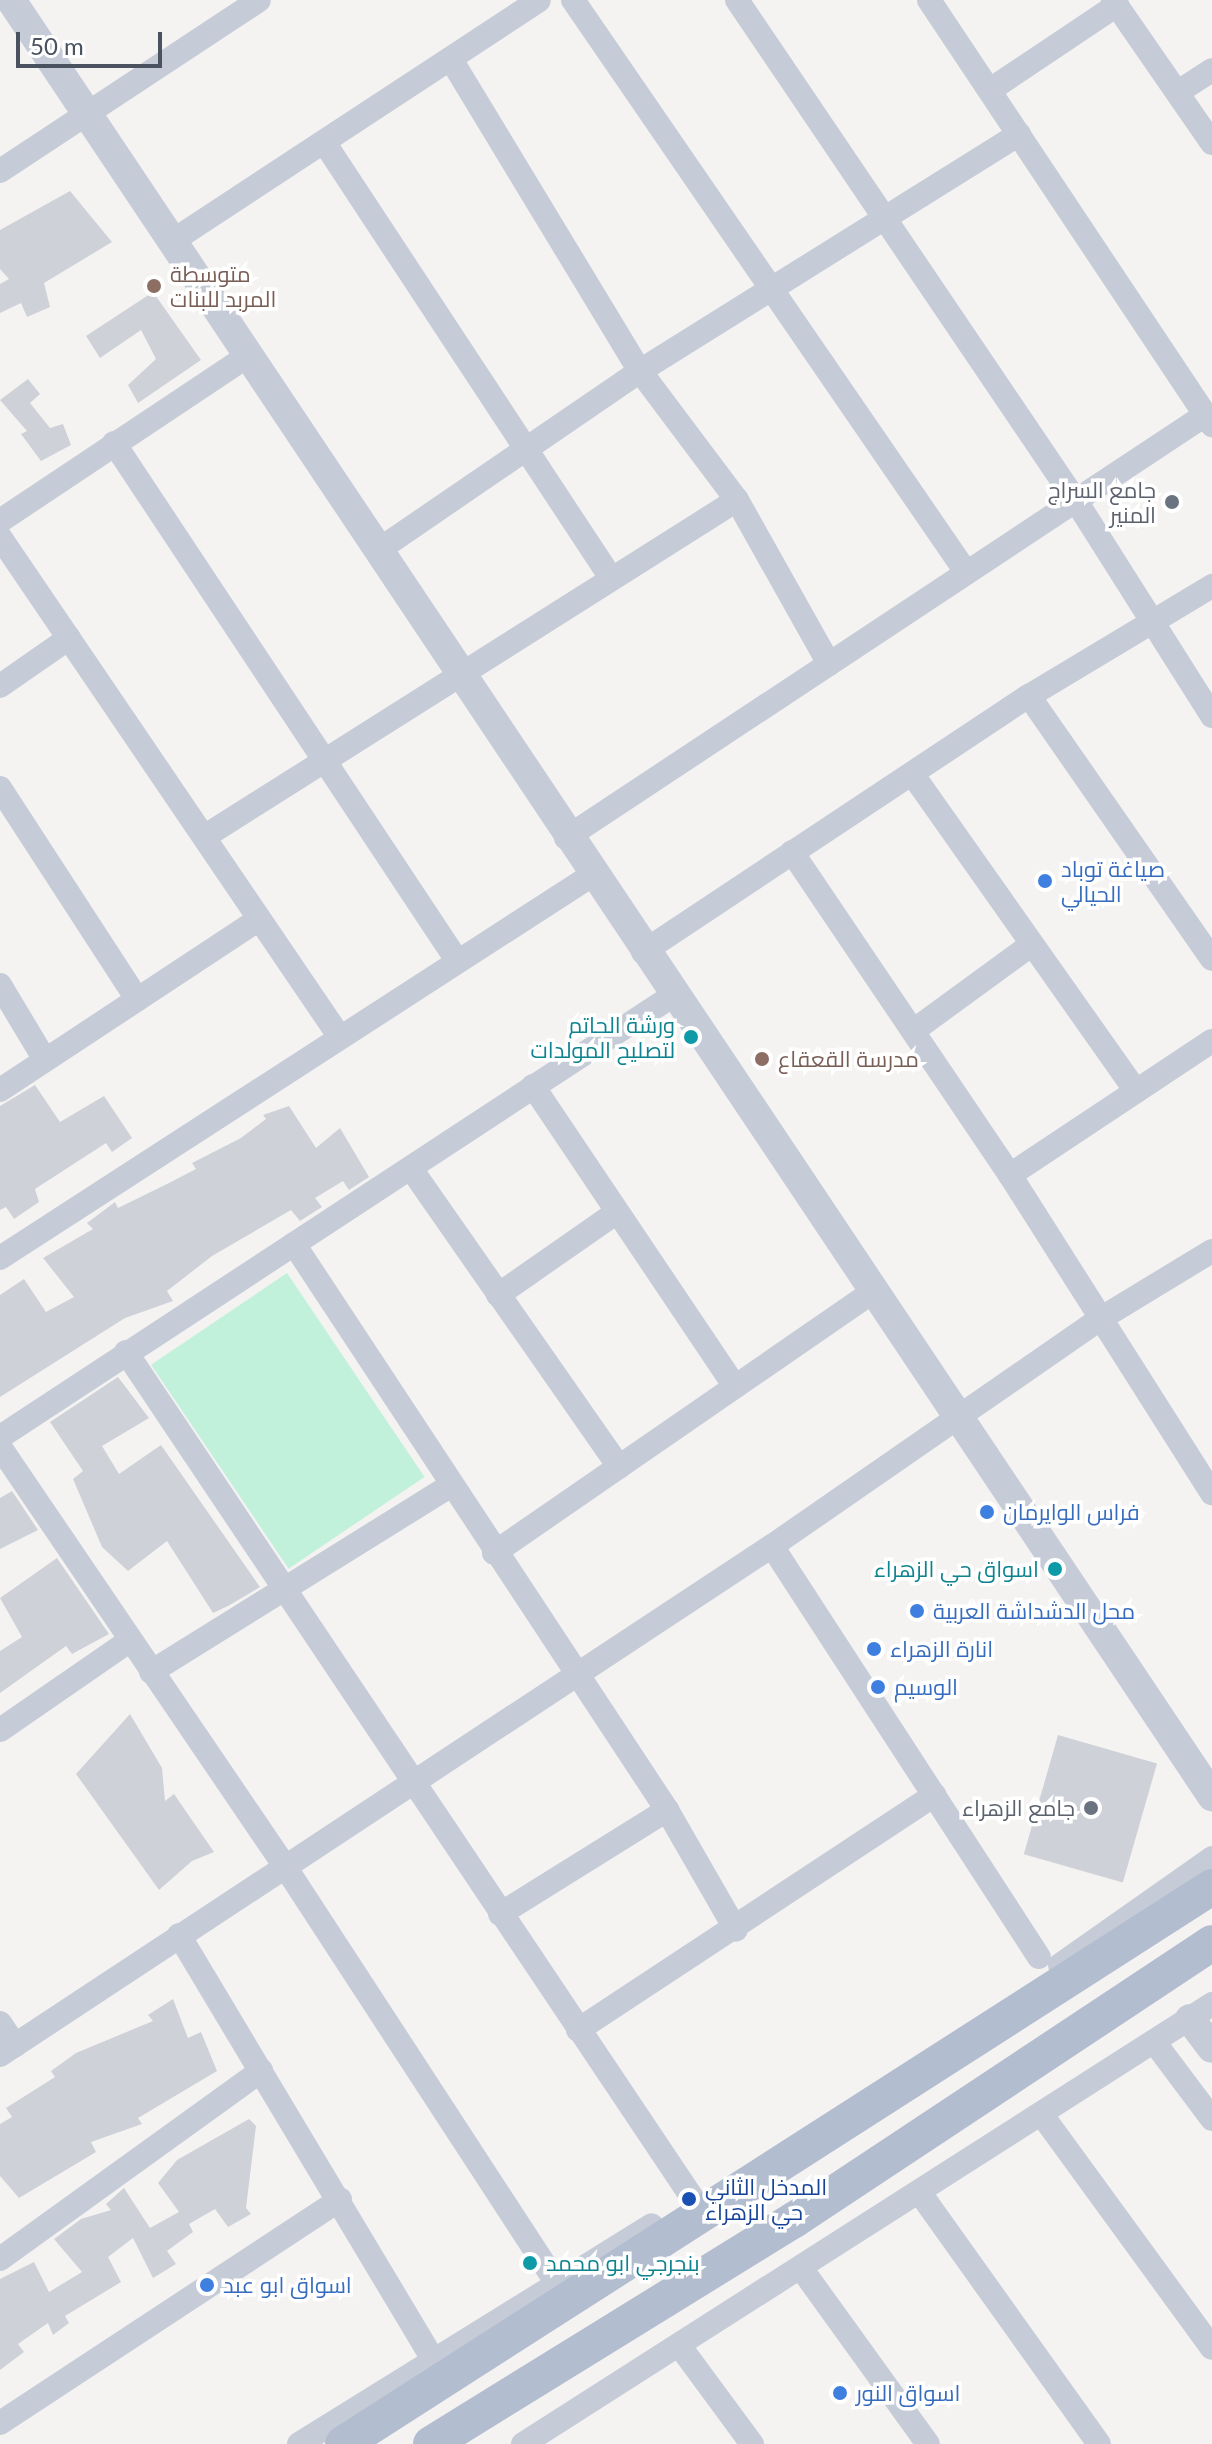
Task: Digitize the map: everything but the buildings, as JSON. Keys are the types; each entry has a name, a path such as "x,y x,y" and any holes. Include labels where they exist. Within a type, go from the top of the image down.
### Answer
{"main road":[{"path":"343,2444 764,2178 808,2139 1212,1887"},
{"path":"431,2444 794,2220 1212,1943"},
{"path":"764,2178 794,2220"}],"street":[{"path":"11,0 247,356 380,549 566,838 959,1416 1212,1796"},
{"path":"0,171 88,116 259,0"},
{"path":"171,242 452,61 539,0"},
{"path":"573,0 769,291 966,572"},
{"path":"737,0 1078,504 1150,623 1212,716"},
{"path":"566,838 966,572 1078,504 1206,408 929,0"},
{"path":"990,90 1115,2 1212,143"},
{"path":"452,61 640,371 737,500 829,664"},
{"path":"1178,92 1212,70"},
{"path":"380,549 640,371 1019,134"},
{"path":"324,142 529,446 609,575"},
{"path":"0,521 247,356"},
{"path":"114,443 325,766 456,959"},
{"path":"207,835 325,766 458,672 609,575 737,500"},
{"path":"0,537 207,835 259,919 339,1036"},
{"path":"643,952 1029,696 1212,586"},
{"path":"0,686 69,638"},
{"path":"1029,696 1212,959"},
{"path":"913,775 1136,1091"},
{"path":"0,788 137,999"},
{"path":"792,852 1010,1175 1212,1493"},
{"path":"0,1258 456,959 592,875"},
{"path":"0,1090 259,919"},
{"path":"913,1031 1031,945"},
{"path":"0,985 45,1060"},
{"path":"0,1437 126,1352 412,1170 533,1086 672,996"},
{"path":"1010,1175 1212,1041"},
{"path":"533,1086 735,1387"},
{"path":"412,1170 619,1467"},
{"path":"498,1295 617,1212"},
{"path":"294,1244 494,1553 667,1810 736,1930"},
{"path":"0,2023 8,2050 414,1783 575,1673 772,1546 1100,1319 1212,1251"},
{"path":"494,1553 872,1292"},
{"path":"126,1352 693,2199"},
{"path":"0,1447 286,1868 557,2284"},
{"path":"151,1672 450,1486"},
{"path":"772,1546 1039,1957"},
{"path":"0,1730 129,1641"},
{"path":"578,2030 736,1930 934,1795"},
{"path":"500,1914 667,1810"},
{"path":"299,2444 693,2199 808,2139 1212,1858"},
{"path":"179,1935 433,2359"},
{"path":"523,2444 1201,2011 1212,2048"},
{"path":"1155,2043 1212,2119"},
{"path":"0,2259 261,2071"},
{"path":"1042,2115 1212,2348"},
{"path":"920,2193 1099,2444"},
{"path":"0,2423 340,2200"},
{"path":"801,2268 928,2444"},
{"path":"679,2345 752,2444"}],"green space":[{"path":"287,1273 425,1477 289,1569 151,1365"}],"place":[{"name":"متوسطة المربد للبنات","path":"154,286"},
{"name":"جامع السراج المنير","path":"1172,502"},
{"name":"صياغة توباد الحيالي","path":"1045,881"},
{"name":"ورشة الحاتم لتصليح المولدات","path":"691,1037"},
{"name":"مدرسة القعقاع","path":"762,1059"},
{"name":"فراس الوايرمان","path":"987,1512"},
{"name":"اسواق حي الزهراء","path":"1055,1569"},
{"name":"محل الدشداشة العربية","path":"917,1611"},
{"name":"انارة الزهراء","path":"874,1649"},
{"name":"الوسيم","path":"878,1687"},
{"name":"جامع الزهراء","path":"1091,1808"},
{"name":"المدخل الثاني حي الزهراء","path":"689,2199"},
{"name":"بنجرجي ابو محمد","path":"530,2263"},
{"name":"اسواق ابو عبد","path":"207,2285"},
{"name":"اسواق النور","path":"840,2393"}]}
